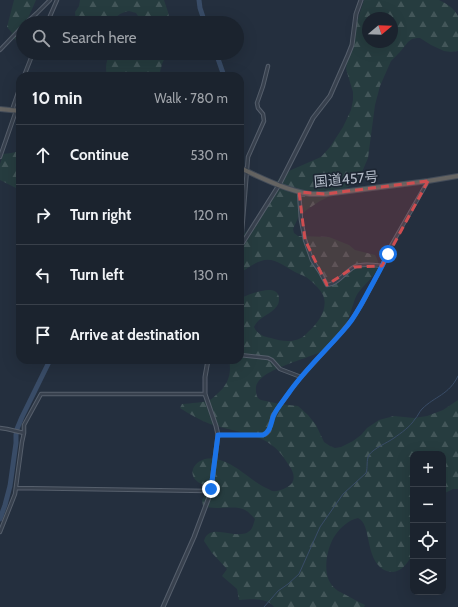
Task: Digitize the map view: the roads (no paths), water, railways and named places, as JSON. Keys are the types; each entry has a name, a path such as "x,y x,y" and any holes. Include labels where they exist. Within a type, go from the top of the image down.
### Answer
{"highway":[{"path":"0,109 16,111"},
{"name":"国道457号","path":"244,170 279,185 299,192 311,194 325,194 458,176"}],"street":[{"path":"33,16 50,0"},
{"path":"50,16 58,0"},
{"path":"244,241 279,185 312,118 330,96 352,45 356,14 361,0"},
{"path":"0,50 16,33"},
{"path":"26,72 31,60"},
{"path":"244,208 248,158 264,121 263,114 258,108 257,103 268,66"},
{"path":"0,157 16,111"},
{"path":"218,435 263,435 269,431 274,415 290,390 349,324 363,302 392,244 428,181"},
{"path":"299,192 301,220 305,240 312,260 327,285 333,283 354,267 382,266"},
{"path":"244,355 268,358 272,360 282,371 301,377"},
{"path":"163,607 194,537 209,497 218,435 205,394 204,376 207,364"},
{"path":"0,532 12,503 16,488 24,425 41,394 205,394"},
{"path":"0,428 24,433"},
{"path":"16,488 207,492"}],"waterway":[{"path":"199,0 203,16"},
{"path":"218,60 223,72"},
{"path":"0,519 10,486 17,429 48,364"},
{"path":"264,607 278,591 299,574 320,527 343,494 366,473 369,455 408,427 422,409 446,391 458,376"}]}
